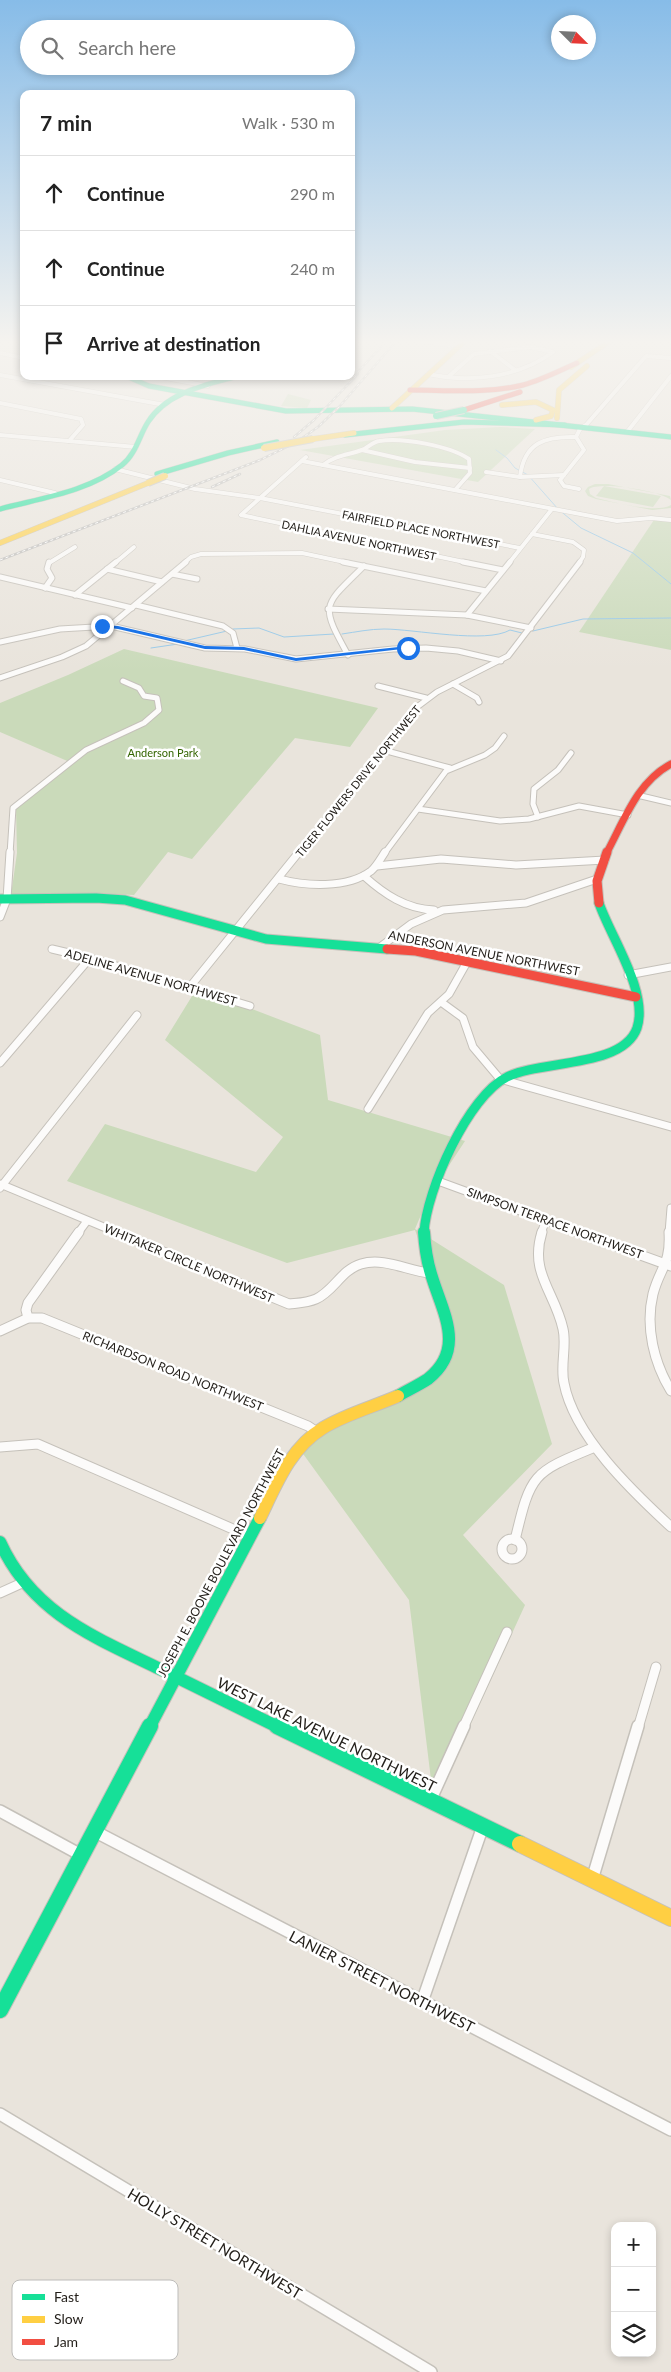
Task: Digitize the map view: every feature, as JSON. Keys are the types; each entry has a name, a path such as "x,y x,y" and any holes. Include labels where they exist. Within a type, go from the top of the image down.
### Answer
{"main road":[{"path":"0,509 55,492 115,470 128,460 134,450"},
{"path":"0,543 161,475 243,450"},
{"path":"161,475 257,450"},
{"path":"0,538 144,482"},
{"name":"JOSEPH E. BOONE BOULEVARD NORTHWEST","path":"0,2010 291,1458 317,1432 334,1422 408,1391 433,1374 443,1362 450,1345 450,1326 430,1273 424,1249 424,1225 428,1202 482,1097 500,1079 528,1067 594,1058 620,1048 632,1037 639,1022 636,997 599,902 598,880 605,860 637,795 653,773 671,764"},
{"name":"ANDERSON AVENUE NORTHWEST","path":"4,899 96,898 125,900 279,941 380,947 467,962 636,997"},
{"name":"WEST LAKE AVENUE NORTHWEST","path":"0,1542 11,1570 22,1583 49,1609 83,1632 114,1649 671,1918"}],"street":[{"path":"323,465 337,454 362,450 449,467 470,468"},
{"path":"443,450 460,453 469,459 470,473 455,490"},
{"path":"520,477 522,463 534,450"},
{"path":"579,489 562,484 560,480 584,450"},
{"path":"260,498 304,459 323,465 617,521 651,518 671,520"},
{"name":"FAIRFIELD PLACE NORTHWEST","path":"115,470 195,489 260,498 520,548"},
{"path":"486,472 520,477 564,475"},
{"path":"0,480 55,492"},
{"name":"DAHLIA AVENUE NORTHWEST","path":"260,498 241,515 503,570"},
{"path":"467,616 552,509"},
{"name":"TIGER FLOWERS DRIVE NORTHWEST","path":"189,988 426,698 501,661 514,650 585,553 582,547 573,542 532,534"},
{"path":"45,588 52,578 47,569 49,560 75,547"},
{"path":"75,595 134,547"},
{"path":"0,678 78,651 112,626 191,557 200,554 292,552 486,591"},
{"path":"348,654 329,617 328,608 332,599 364,566"},
{"path":"107,569 162,582"},
{"path":"172,574 197,580"},
{"path":"0,577 223,626 233,633 237,648"},
{"path":"328,608 467,616 531,628"},
{"path":"0,642 47,631 112,626 205,648 237,648 296,660 393,648 426,648 458,651 501,661"},
{"path":"0,917 4,899 12,808 86,750 144,723 159,710 157,698 144,696 139,688 123,681"},
{"path":"453,684 477,698 479,702"},
{"path":"378,686 426,698"},
{"path":"279,879 299,884 318,885 364,876 376,866 450,768 485,755 495,748 504,736"},
{"path":"383,750 450,768"},
{"path":"538,816 533,804 534,789 558,770 571,753"},
{"path":"637,795 671,803"},
{"path":"418,809 500,821 519,821 579,806 628,815"},
{"path":"376,866 441,859 516,865 595,859 605,860"},
{"path":"364,876 374,885 409,907 423,910 526,903 555,895 589,880 598,880"},
{"path":"409,907 413,916 411,924"},
{"path":"380,947 411,924 443,910"},
{"name":"ADELINE AVENUE NORTHWEST","path":"52,949 90,958 250,1006"},
{"path":"0,1063 90,958"},
{"path":"368,1109 428,1013 449,994 467,962"},
{"path":"628,975 671,967"},
{"path":"441,1002 463,1018 473,1047 500,1079 586,1105 671,1127"},
{"path":"1,1186 137,1015"},
{"name":"SIMPSON TERRACE NORTHWEST","path":"438,1181 668,1265"},
{"name":"WHITAKER CIRCLE NORTHWEST","path":"1,1186 289,1304 304,1304 320,1298 345,1272 363,1264 382,1263 415,1273 430,1273"},
{"path":"671,1208 668,1225 670,1247 668,1265 654,1293 650,1313 657,1360 671,1391"},
{"path":"546,1220 538,1242 538,1265 563,1330 563,1380 567,1397 575,1416 595,1447 622,1481 671,1527"},
{"path":"0,1332 28,1318 26,1310 28,1303 87,1221"},
{"name":"RICHARDSON ROAD NORTHWEST","path":"28,1318 42,1318 308,1426 317,1432"},
{"path":"0,1447 38,1444 250,1536"},
{"path":"515,1540 527,1497 537,1477 549,1468 595,1447"},
{"path":"0,1593 22,1583"},
{"path":"430,1800 507,1632"},
{"path":"592,1880 656,1666"},
{"path":"0,1811 81,1855"},
{"path":"422,2002 483,1826"},
{"name":"LANIER STREET NORTHWEST","path":"94,1831 671,2130"},
{"name":"HOLLY STREET NORTHWEST","path":"0,2114 431,2372"}],"green space":[{"path":"300,450 302,450 513,450 478,482"},
{"path":"595,484 608,484 627,488 605,486 589,489 590,494 596,498 646,508 671,505 671,508 652,510 596,499 588,496 585,491 588,487"},
{"path":"604,486 661,496 653,507 596,496"},
{"path":"627,488 644,490 653,493"},
{"path":"653,493 670,496 671,500 665,497"},
{"path":"656,517 671,520 671,650 579,632"},
{"name":"Anderson Park","path":"124,649 378,708 350,747 295,738 192,859 168,852 134,895 96,893 11,895 17,853 16,808 72,763 0,732 0,703"},
{"path":"197,988 320,1035 328,1100 465,1141 429,1196 415,1229 504,1285 552,1444 463,1535 525,1605 434,1804 409,1600 301,1451 341,1412 425,1384 450,1352 446,1318 415,1230 287,1263 67,1181 105,1124 256,1172 283,1137 165,1040"}],"waterway":[{"path":"496,450 507,458 515,468 528,475 558,509 581,528 633,553 671,584"},
{"path":"533,631 583,619 671,618"},
{"path":"233,629 259,628 284,637 334,634"},
{"path":"342,634 384,629 467,636 499,634 510,630 522,633"},
{"path":"184,641 227,631"},
{"path":"151,648 178,644"}],"railway":[{"path":"0,560 260,460 281,450"},
{"path":"212,487 240,474"}],"traffic: fast":[{"path":"0,509 64,492 95,481 122,465 134,450"},
{"path":"157,474 243,450"},
{"path":"0,899 96,898 125,900 266,939 387,949"},
{"path":"398,1396 428,1378 445,1360 450,1341 448,1321 432,1279 426,1256 424,1231 426,1213 437,1178 453,1144 482,1097 496,1083 520,1071 597,1056 614,1050 628,1041 637,1028 639,1010 633,983 599,903"},
{"path":"0,2010 260,1518"},
{"path":"0,1542 15,1570 34,1594 57,1614 83,1632 520,1844"}],"traffic: slow":[{"path":"148,483 165,476"},
{"path":"0,543 148,483"},
{"path":"260,1518 282,1473 296,1451 314,1434 344,1417 398,1396"},
{"path":"520,1844 671,1918"}],"traffic: jam":[{"path":"599,903 597,881 606,854 645,783 656,772 671,764"},
{"path":"387,949 416,951 636,997"}],"route":[{"path":"102,626 118,627 205,648 237,648 296,660 393,648 408,648"}]}
